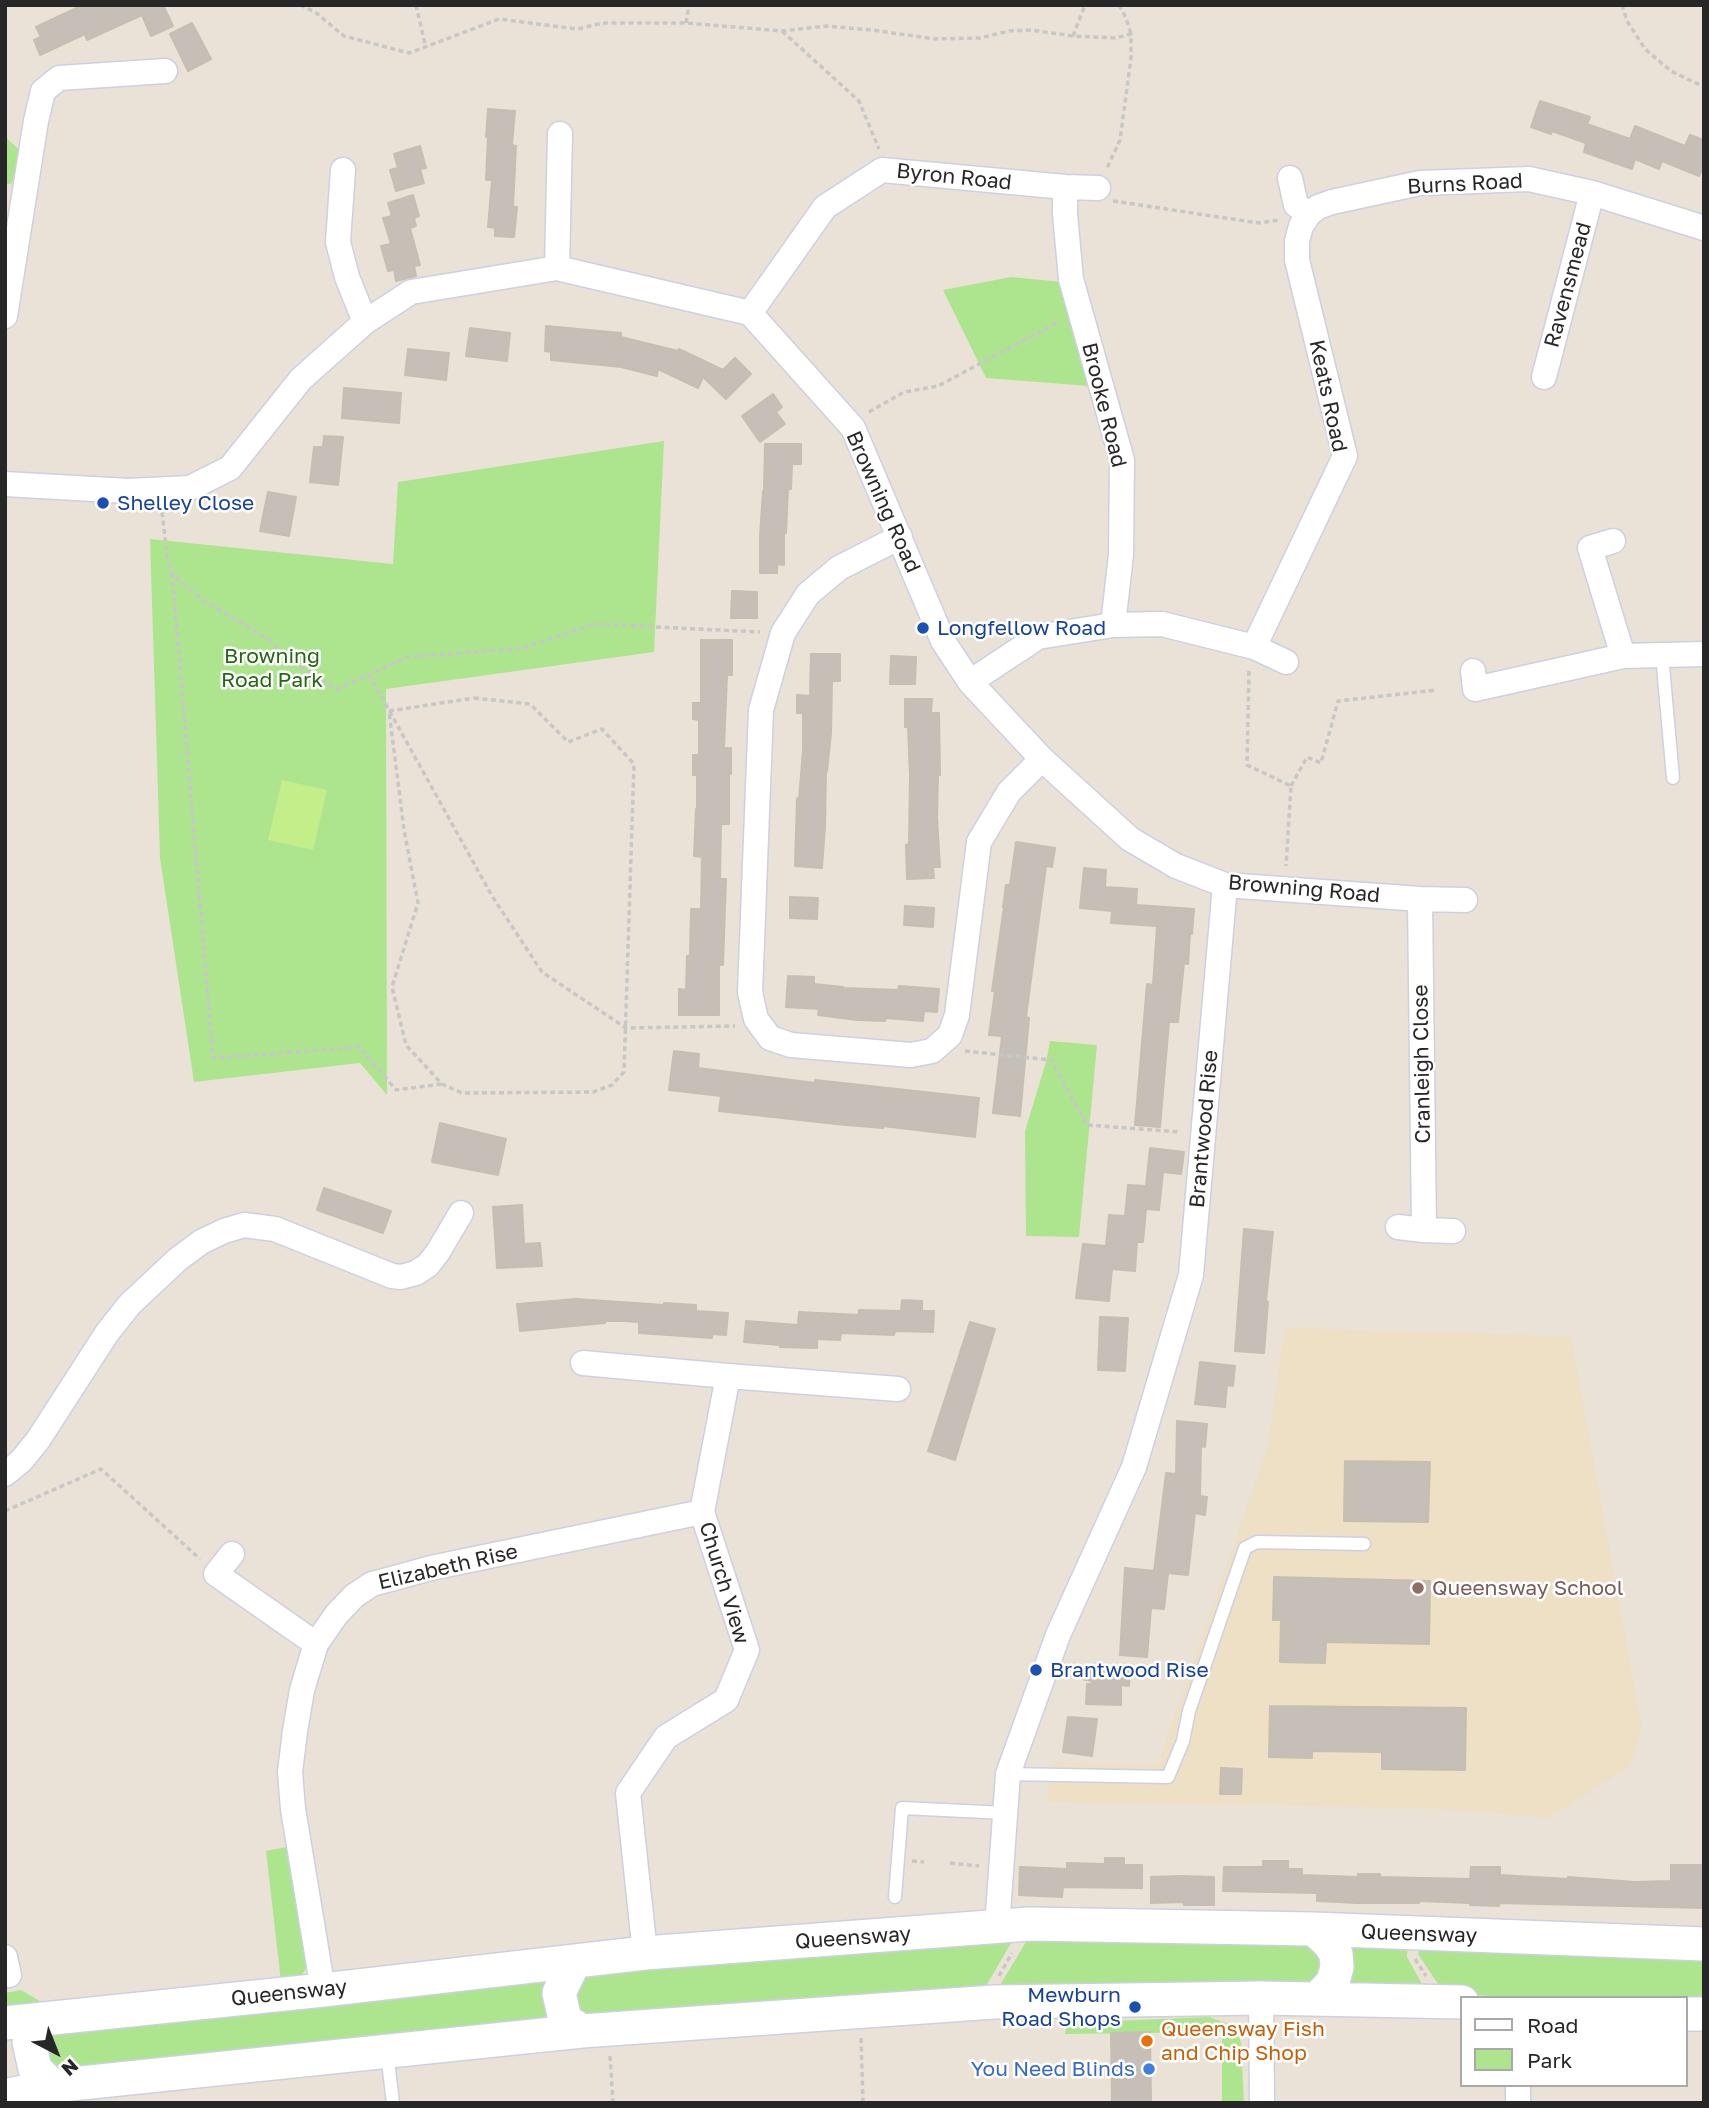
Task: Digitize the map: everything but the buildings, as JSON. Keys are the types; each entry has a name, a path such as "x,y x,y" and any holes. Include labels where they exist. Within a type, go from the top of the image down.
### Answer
{"street":[{"path":"5,316 43,91 59,78 165,71"},
{"path":"557,268 560,134"},
{"path":"343,170 338,242 347,277 365,322"},
{"name":"Byron Road","path":"750,313 825,207 882,170 1098,188"},
{"path":"1290,178 1296,205 1305,220"},
{"name":"Burns Road","path":"1305,220 1318,207 1332,202 1420,183 1529,179 1592,193 1704,228"},
{"name":"Brooke Road","path":"1065,187 1071,279 1122,460 1121,555 1113,625"},
{"name":"Ravensmead","path":"1544,377 1592,193"},
{"name":"Keats Road","path":"1252,647 1345,456 1297,260 1297,241 1305,220"},
{"path":"5,484 128,491 190,488 230,468 301,379 365,322 411,292 557,268 750,313"},
{"name":"Browning Road","path":"750,313 849,424 943,641 970,682 1042,759 1130,839 1176,866 1225,885 1465,900"},
{"path":"900,537 839,568 808,594 783,633 761,710 750,992 756,1019 770,1038 791,1045 911,1055 932,1051 950,1035 957,1015 979,842 1009,792 1042,759"},
{"path":"1613,541 1590,548 1623,656"},
{"path":"970,682 1038,637 1113,625 1162,624 1252,647 1286,662"},
{"path":"1473,671 1475,689 1623,656 1704,654"},
{"name":"Brantwood Rise","path":"1013,1925 1002,1867 1008,1774 1058,1635 1134,1467 1191,1275 1225,885"},
{"name":"Cranleigh Close","path":"1420,899 1424,1230"},
{"path":"5,1474 38,1440 107,1333 130,1304 177,1260 201,1242 244,1225 275,1229 392,1276 401,1277 416,1273 428,1265 461,1213"},
{"path":"1398,1227 1452,1231"},
{"path":"583,1363 898,1389"},
{"name":"Church View","path":"645,1953 628,1793 666,1737 726,1700 747,1650 702,1512 728,1376"},
{"name":"Elizabeth Rise","path":"323,1990 293,1809 290,1772 302,1690 316,1644 336,1615 354,1596 372,1584 431,1568 702,1512"},
{"path":"232,1554 216,1574 316,1644"},
{"name":"Queensway","path":"5,2022 323,1990 645,1953 1013,1925 1314,1929 1704,1944"},
{"path":"1314,1929 1336,1954 1337,1967 1333,1982 1318,1998"},
{"path":"574,1962 559,1993 565,2020 596,2031"},
{"path":"1261,1997 1262,2103"},
{"path":"5,2096 52,2086 596,2031 983,2003 1261,1997 1450,2002"},
{"path":"41,2020 29,2042 35,2069 52,2086"}],"lane":[{"path":"1662,655 1673,778"},
{"path":"1008,1774 1168,1777 1183,1741 1189,1711 1245,1548 1256,1542 1364,1544"},
{"path":"895,1898 902,1808 1006,1813"},
{"path":"387,2052 393,2103"}],"path":[{"path":"300,5 315,12 344,36 409,53 499,19 577,29 603,23 686,23 782,31 826,26 935,39 980,38 1009,31 1031,30 1115,38 1131,34"},
{"path":"416,5 426,48"},
{"path":"686,23 689,5"},
{"path":"1073,36 1085,5"},
{"path":"1119,5 1131,34 1131,58 1120,140 1098,188 1109,201 1259,223 1305,220"},
{"path":"1622,5 1627,21 1645,49 1671,71 1704,87"},
{"path":"782,31 859,101 888,170"},
{"path":"849,424 904,392 938,386 1080,310"},
{"path":"160,490 171,570 213,1058 360,1047 396,1090 442,1084"},
{"path":"171,570 200,598 271,641 306,673 337,689 408,657 524,648 594,624 783,633"},
{"path":"1252,647 1247,765 1291,786"},
{"path":"369,674 492,896 542,972 626,1028 761,1026"},
{"path":"1285,889 1291,786 1307,757 1321,764 1338,701 1437,691"},
{"path":"474,698 530,704 568,743 602,729 634,764 624,1072 612,1085 593,1092 462,1093 442,1084 406,1045 392,987 418,903 404,830 389,711 474,698"},
{"path":"936,1048 1051,1060 1087,1125 1203,1134"},
{"path":"5,1511 101,1469 216,1574"},
{"path":"950,1863 1002,1867"},
{"path":"983,2003 1013,1925"},
{"path":"1417,1933 1413,1956 1432,1986 1450,2002"},
{"path":"861,2011 863,2103"},
{"path":"596,2031 613,2103"}],"shaded area":[{"name":"Queensway School","path":"1285,1328 1571,1336 1642,1729 1630,1766 1550,1818 1423,1808 1046,1802 1053,1762 1158,1764 1267,1448"}],"green space":[{"path":"5,137 21,151 12,183 5,185"},
{"path":"1011,277 1063,282 1089,386 986,378 943,290"},
{"name":"Browning Road Park","path":"664,441 654,652 386,689 387,1095 360,1063 194,1082 160,858 150,539 393,564 398,482"},
{"path":"282,780 327,790 313,850 268,840"},
{"path":"1050,1041 1097,1045 1079,1237 1026,1236 1025,1131"},
{"path":"286,1847 308,1966 299,1979 281,1982 266,1851"},
{"path":"1032,1932 1184,1933 1323,1947 1319,1983 1000,1985"},
{"path":"1017,1933 986,1986 593,2020 572,2013 577,1976"},
{"path":"1339,1937 1408,1942 1407,1957 1427,1993 1334,1991"},
{"path":"1422,1940 1704,1949 1704,2005 1688,1999 1688,1996 1491,1996 1444,1993 1418,1954"},
{"path":"553,1975 555,2020 53,2076 40,2031"},
{"path":"21,1990 55,2010 5,2017 5,1993"},
{"path":"1209,2017 1231,2025 1239,2035 1244,2103 1222,2103 1222,2032 1065,2034 1067,2023"}],"place":[{"name":"Shelley Close","path":"103,503"},
{"name":"Longfellow Road","path":"923,628"},
{"name":"Queensway School","path":"1418,1588"},
{"name":"Brantwood Rise","path":"1036,1670"},
{"name":"Mewburn Road Shops","path":"1135,2007"},
{"name":"Queensway Fish and Chip Shop","path":"1147,2041"},
{"name":"You Need Blinds","path":"1149,2069"}]}
